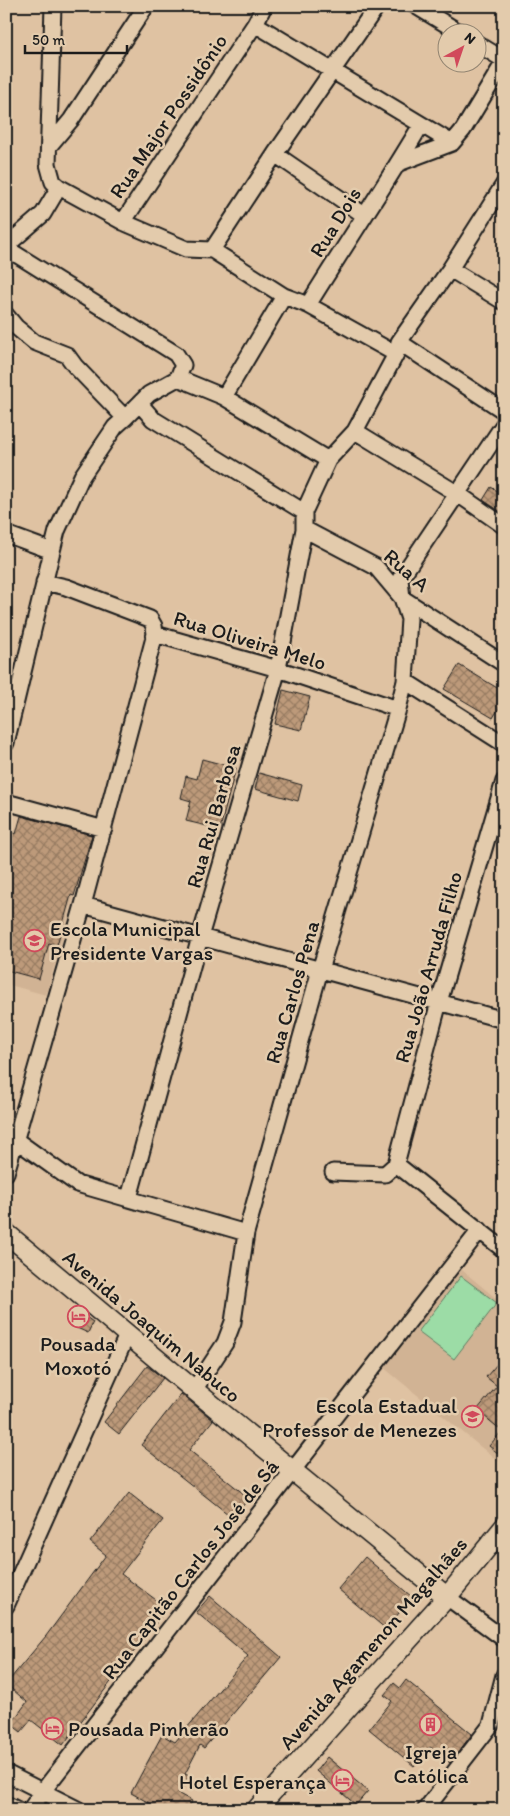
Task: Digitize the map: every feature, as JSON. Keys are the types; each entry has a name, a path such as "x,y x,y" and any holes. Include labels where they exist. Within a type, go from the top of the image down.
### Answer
{"main road":[{"name":"Avenida Joaquim Nabuco","path":"6,1233 127,1335 447,1597"},
{"name":"Avenida Agamenon Magalhães","path":"256,1810 447,1597 504,1527"}],"street":[{"path":"54,6 48,164 53,182 122,222 186,249 212,250 284,296 308,305 398,348 504,411"},
{"path":"50,145 71,120 146,6"},
{"name":"Rua Major Possidônio","path":"122,222 255,24 264,6"},
{"path":"212,250 376,6"},
{"path":"416,6 442,22"},
{"path":"255,24 452,143"},
{"path":"399,163 452,143 463,130 504,61 488,51"},
{"name":"Rua Dois","path":"308,305 399,163 421,125"},
{"path":"275,154 364,215"},
{"path":"140,404 153,419 304,512 328,460 355,431 398,348 504,184"},
{"path":"59,187 43,214 6,247 176,354 180,371 328,460"},
{"path":"450,269 504,302"},
{"path":"224,397 284,296"},
{"path":"6,315 16,327 34,342 67,355 75,366 125,418"},
{"path":"6,743 57,531 82,476 115,427 149,394 180,371"},
{"path":"402,598 400,579 504,424"},
{"path":"355,431 458,494 504,526"},
{"name":"Rua Rui Barbosa","path":"129,1198 200,937 278,669 304,529 304,512"},
{"name":"Rua A","path":"304,529 376,567 402,598 504,664"},
{"path":"6,534 52,551"},
{"name":"Rua Oliveira Melo","path":"44,582 66,587 150,619 154,626 155,634 278,669 398,709"},
{"name":"Rua Carlos Pena","path":"194,1390 225,1343 233,1322 246,1233 320,970 398,709 405,680 410,619 402,598"},
{"path":"6,1173 11,1137 83,905 155,634"},
{"path":"405,680 504,744"},
{"name":"Rua João Arruda Filho","path":"396,1164 440,1002 504,782"},
{"path":"6,802 104,829"},
{"path":"83,905 504,1020"},
{"path":"11,1137 77,1184 246,1233"},
{"path":"333,1172 385,1174 396,1164 504,1250"},
{"name":"Rua Capitão Carlos José de Sá","path":"30,1810 480,1230"},
{"path":"6,1606 127,1335"},
{"name":"Avenida Joaquim Nabuco","path":"447,1597 504,1639"},
{"path":"425,1810 492,1725 504,1675"},
{"path":"6,1773 79,1810"},
{"path":"6,1804 18,1810"}],"shaded area":[{"name":"Escola Municipal Presidente Vargas","path":"6,877 74,896 46,995 6,984"},
{"name":"Escola Estadual Professor de Menezes","path":"462,1270 504,1305 504,1466 383,1367"}],"green space":[{"path":"461,1276 497,1303 454,1359 418,1332"}],"building":[{"path":"491,487 504,495 504,514 483,500"},
{"path":"459,665 504,692 504,700 493,718 444,689"},
{"path":"283,690 310,697 301,730 275,724"},
{"path":"202,759 236,768 220,829 186,821 191,801 181,798 186,776 197,779"},
{"path":"259,773 302,785 298,801 255,789"},
{"path":"21,816 92,835 74,896 71,895 57,945 49,943 39,979 6,970 6,831 16,834"},
{"name":"Pousada Moxotó","path":"75,1309 93,1322 88,1333 68,1324"},
{"path":"504,1356 504,1458 489,1446 502,1431 477,1410 497,1386 486,1377"},
{"path":"147,1366 163,1378 119,1434 104,1422"},
{"path":"181,1394 213,1420 189,1450 249,1498 233,1518 141,1445"},
{"path":"129,1493 163,1520 121,1574 167,1608 63,1745 31,1720 21,1732 11,1724 27,1702 6,1684 46,1636 106,1555 90,1542"},
{"path":"365,1557 412,1597 386,1629 338,1589"},
{"path":"210,1596 281,1657 204,1748 200,1745 185,1774 189,1776 179,1794 192,1801 188,1810 162,1810 131,1793 162,1735 175,1742 248,1656 196,1612"},
{"name":"Igreja Católica","path":"406,1680 472,1734 450,1763 430,1747 414,1766 369,1729 392,1701 384,1695 394,1683 400,1688"},
{"name":"Hotel Esperança","path":"327,1757 368,1791 356,1805 316,1771"}],"place":[{"name":"Escola Municipal Presidente Vargas","path":"34,940"},
{"name":"Pousada Moxotó","path":"78,1316"},
{"name":"Escola Estadual Professor de Menezes","path":"473,1417"},
{"name":"Igreja Católica","path":"431,1724"},
{"name":"Pousada Pinherão","path":"52,1728"},
{"name":"Hotel Esperança","path":"342,1781"}]}
